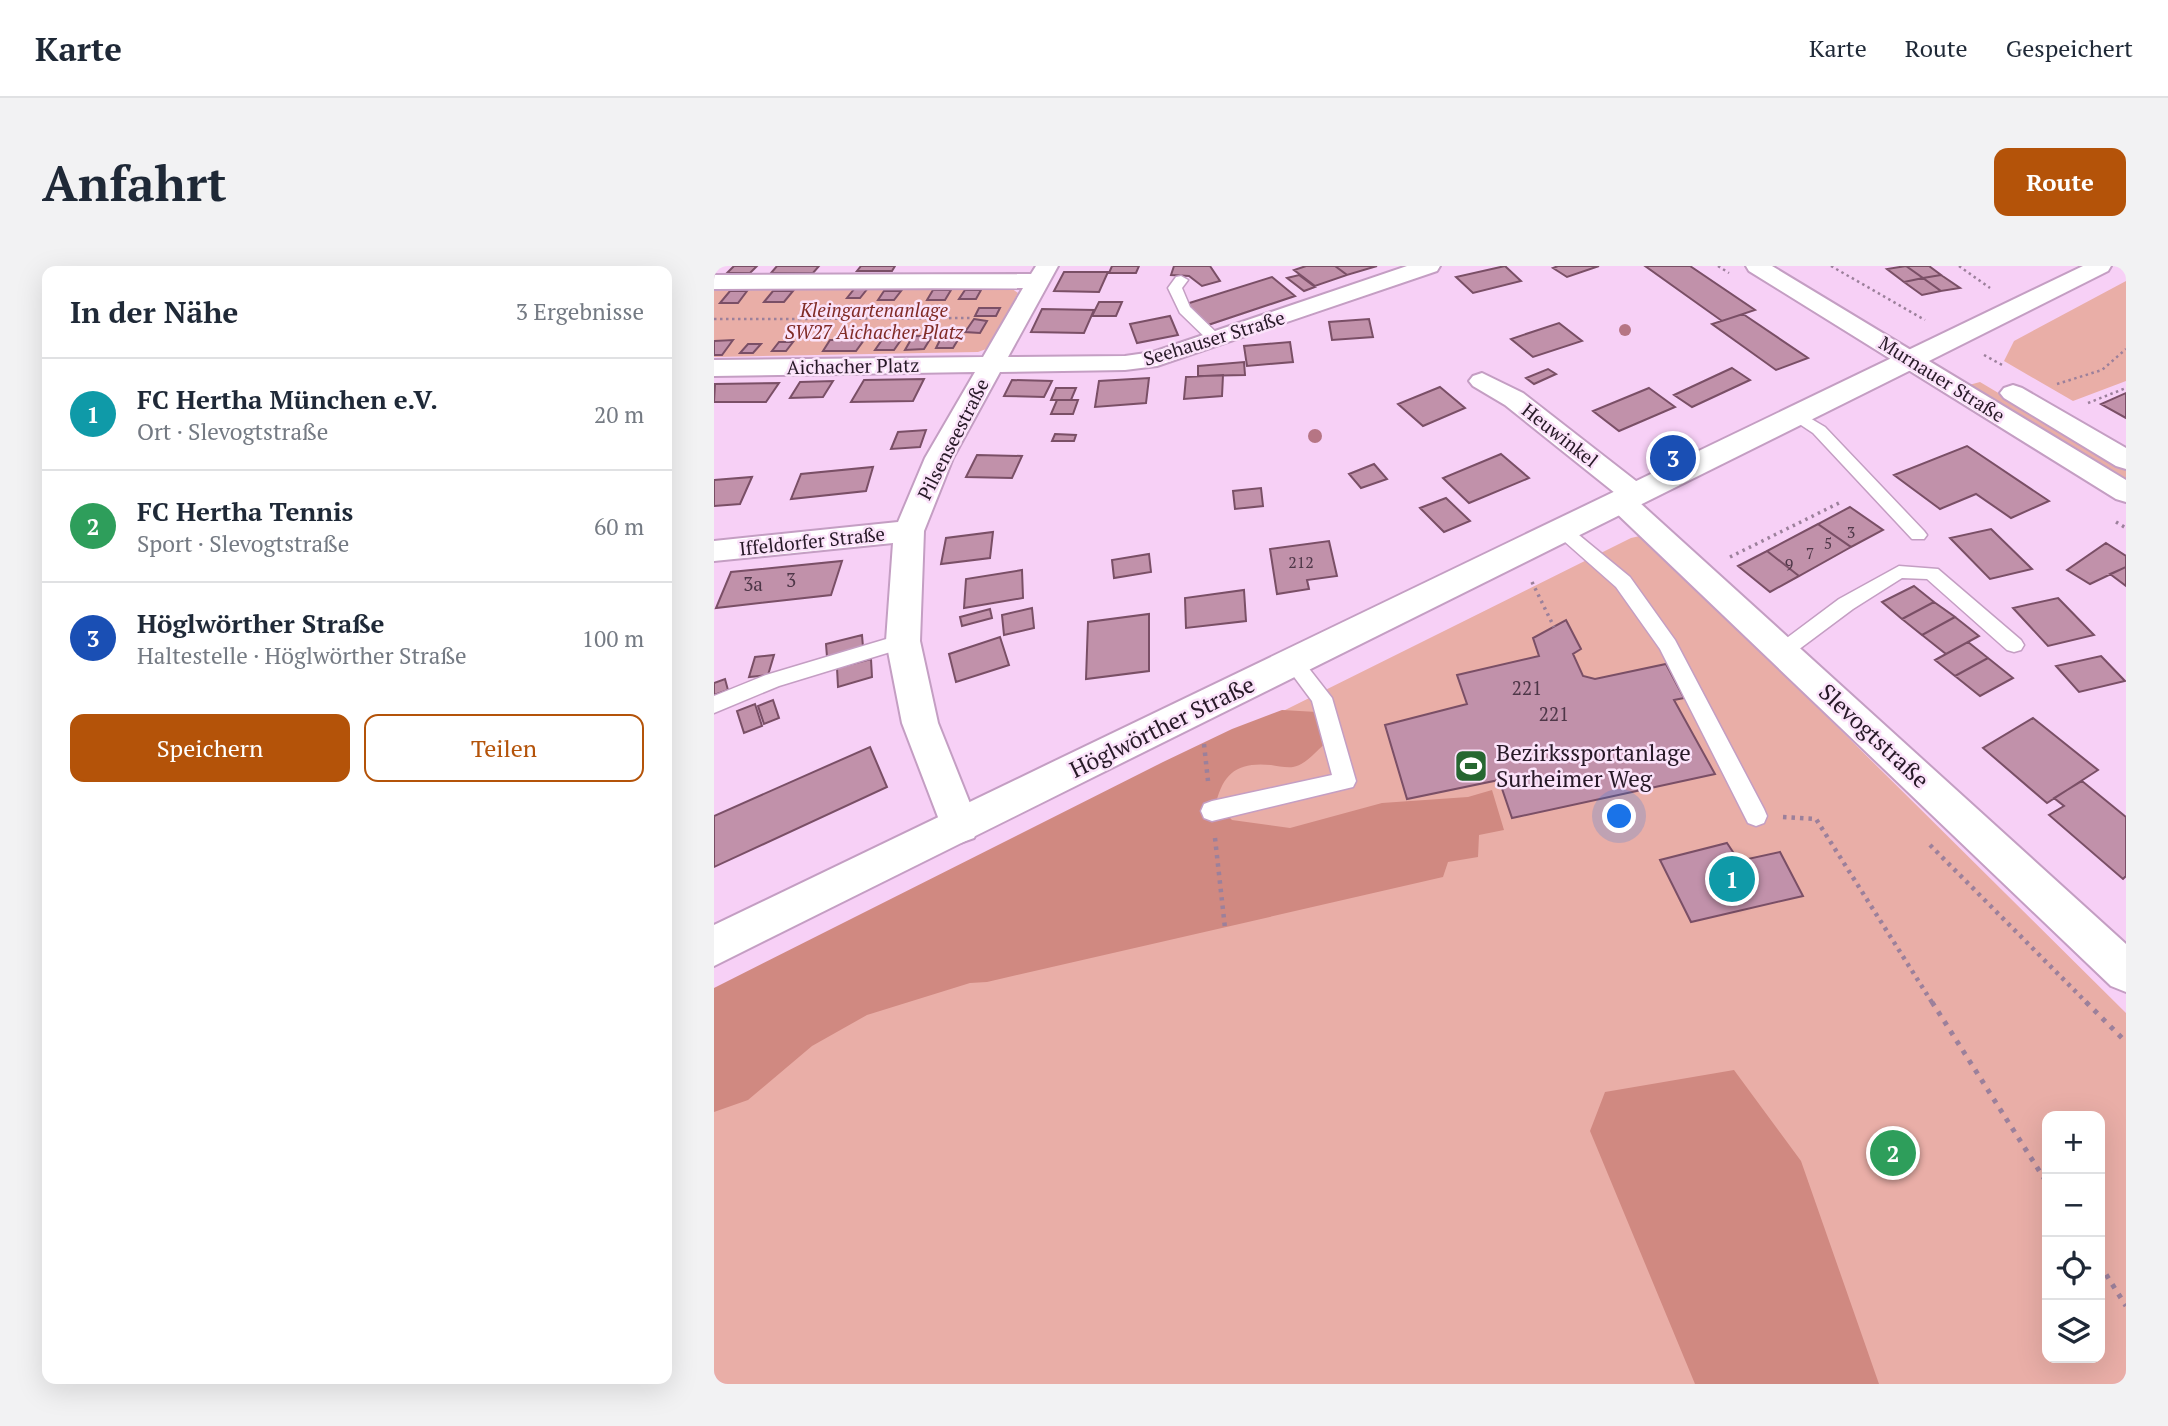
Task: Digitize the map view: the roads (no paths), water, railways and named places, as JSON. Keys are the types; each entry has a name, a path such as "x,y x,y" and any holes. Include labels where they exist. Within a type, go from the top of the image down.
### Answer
{"street":[{"name":"Seehauser Straße","path":"992,363 1136,362 1157,359 1429,266"},
{"name":"Murnauer Straße","path":"1757,266 2126,493"},
{"name":"Höglwörther Straße","path":"714,946 1913,360 1934,341 2096,267"},
{"path":"714,282 833,274 1043,274"},
{"name":"Pilsenseestraße","path":"960,826 920,723 904,642 909,531 939,458 1043,274"},
{"name":"Aichacher Platz","path":"714,368 992,363"},
{"name":"Murnauer Straße","path":"1992,380 2126,460"},
{"name":"Heuwinkel","path":"1482,381 1514,399 1628,498"},
{"name":"Slevogtstraße","path":"1628,498 1699,573 2126,972"},
{"name":"Iffeldorfer Straße","path":"714,551 909,531"}],"lane":[{"path":"1181,280 1175,288 1175,295 1182,306 1216,340"},
{"path":"1798,416 1819,430 1918,535"},
{"path":"1562,530 1623,582 1668,645 1756,816"},
{"path":"1783,651 1846,604 1899,572 1932,573 2014,645"},
{"path":"714,705 773,680 904,642"},
{"path":"1212,811 1345,781 1322,698 1293,662"}],"place":[{"name":"Höglwörther Straße","path":"1673,458"},
{"name":"Bezirkssportanlage Surheimer Weg","path":"1471,766"},
{"name":"FC Hertha München e.V.","path":"1732,879"},
{"name":"FC Hertha Tennis","path":"1893,1153"}],"park label":[{"name":"Kleingartenanlage SW27 Aichacher Platz","path":"874,321"}]}
